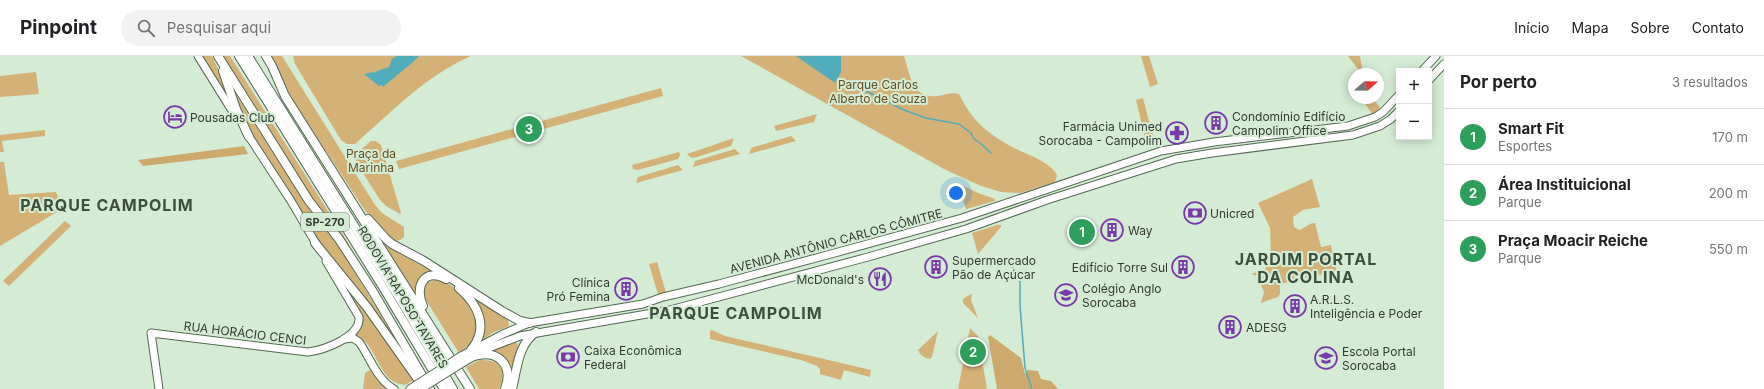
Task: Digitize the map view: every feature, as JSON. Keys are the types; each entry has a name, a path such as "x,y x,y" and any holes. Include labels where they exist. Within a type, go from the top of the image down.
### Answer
{"highway":[{"path":"217,56 226,77 236,109 249,137"},
{"name":"SP-270","path":"217,56 309,201 339,240 372,290 430,389"},
{"name":"RODOVIA RAPOSO TAVARES","path":"238,56 383,287 444,389"},
{"name":"RODOVIA RAPOSO TAVARES","path":"248,56 402,304 452,389"},
{"name":"SP-270","path":"266,56 285,96 470,389"},
{"name":"SP-270","path":"322,154 371,224 392,244 424,261 502,311 520,321 529,323"},
{"path":"315,243 367,307 425,389"},
{"path":"440,341 421,301 419,292 421,283 425,279 435,276 441,277 460,288 467,296 478,314 481,323 480,334 472,353 500,359 507,366 508,375 505,389"},
{"path":"512,389 524,343 536,332"},
{"path":"448,353 474,389"}],"main road":[{"name":"RUA HORÁCIO CENCI","path":"153,345 151,333 308,352 324,349 344,339 357,329 360,323 360,317 291,201 198,56"},
{"path":"1425,68 1436,56"},
{"path":"1432,77 1444,64"},
{"name":"AVENIDA ANTÔNIO CARLOS CÔMITRE","path":"419,387 503,334 529,323 643,304 663,297 719,284 962,218 1161,151 1181,147 1348,126 1375,118 1396,99"},
{"name":"AVENIDA ANTÔNIO CARLOS CÔMITRE","path":"472,353 536,332 670,310 889,251 966,229 1176,159 1247,148 1336,138 1366,132 1392,119 1396,114"},
{"path":"1024,209 1038,199 1077,186 1079,184 1079,179"},
{"name":"RUA HORÁCIO CENCI","path":"153,345 157,337 165,334"},
{"path":"344,339 353,338 358,342 380,376 394,389"},
{"path":"153,345 159,389"},
{"path":"410,389 419,387"}],"green space":[{"path":"203,56 212,56 220,73 226,94"},
{"path":"221,56 230,56 342,233 389,311 401,334 302,186"},
{"path":"270,56 282,56 375,205 382,213 404,227 404,237 400,240 394,241 376,226 366,212 295,104"},
{"path":"293,56 471,56 455,64 424,84 355,144 347,144 341,140 295,64"},
{"name":"Parque Carlos Alberto de Souza","path":"741,56 904,56 911,78 917,90 922,94 929,96 938,96 951,93 959,94 968,110 984,128 1011,147 1041,160 1053,169 1057,175 1055,182 1020,193 1001,192 981,186 944,169"},
{"path":"1141,56 1149,56 1158,84 1150,87"},
{"path":"1348,56 1360,56 1362,68 1357,68"},
{"path":"36,72 39,94 0,97 0,76"},
{"path":"661,88 663,96 399,169 396,161"},
{"path":"234,92 306,203 337,243 391,332 390,333 313,235 245,126"},
{"path":"1143,98 1155,144 1147,146 1136,100"},
{"path":"1365,104 1377,104 1380,107 1379,112 1373,115"},
{"path":"817,114 814,122 776,131 774,126"},
{"path":"45,130 45,136 2,141 4,152 0,152 0,135"},
{"path":"791,136 796,141 749,154 751,148"},
{"path":"734,138 731,146 694,158 687,154"},
{"name":"Praça da Marinha","path":"371,141 376,141 381,145 401,213 400,214 386,206 380,200 356,162 356,154"},
{"path":"735,149 740,154 693,167 695,161"},
{"path":"679,152 680,155 678,159 638,170 633,169 632,165"},
{"path":"0,162 4,162 9,195 56,192 62,209 0,246"},
{"path":"678,165 683,170 636,183 638,177"},
{"path":"1312,179 1320,207 1303,210 1293,217 1294,227 1299,230 1315,223 1321,247 1331,245 1337,271 1280,284 1280,294 1278,297 1261,303 1264,292 1257,276 1251,274 1266,269 1264,262 1271,258 1270,228 1258,203"},
{"path":"958,183 978,193 995,199 995,201 966,209"},
{"path":"65,221 71,226 9,286 3,281"},
{"path":"1001,225 1001,227 978,254 972,233"},
{"path":"379,241 433,272 418,284 416,291 413,292"},
{"path":"657,262 667,296 659,298 649,264"},
{"path":"437,279 445,282 461,293 472,308 476,317 477,326 475,338 459,353 424,297 423,291 426,283"},
{"path":"348,286 415,379 405,385 395,382 388,377 382,370 369,346 363,340 355,336 361,324 361,318 360,312 347,289"},
{"path":"971,294 971,300 978,318 963,303 963,299"},
{"path":"471,297 475,297 508,320 509,326 492,333 483,340 484,322 478,307"},
{"path":"970,328 978,336 987,389 958,389"},
{"path":"712,330 725,336 871,370 870,377 844,370 841,380 820,374 820,369 817,366 801,360 710,339 710,331"},
{"path":"938,331 932,357 930,359 924,357 918,350"},
{"path":"511,343 517,343 519,349 512,373 508,361 492,350"},
{"path":"480,360 493,362 501,367 503,377 499,389 479,389 466,367"},
{"path":"370,370 373,371 386,389 363,389 365,373"}],"shaded area":[{"path":"244,146 248,154 143,166 138,160"},
{"path":"990,335 1021,358 1025,374 1028,370 1038,371 1041,379 1051,381 1058,389 997,389 988,337"}],"water":[{"path":"397,56 419,56 383,87 382,85 379,86 364,74 375,73 389,67 392,59"},
{"path":"796,56 841,56 841,72 835,83"}],"waterway":[{"path":"866,91 904,110 926,118 959,124 971,133 974,139 991,153"},
{"path":"1008,257 1020,282 1020,306 1025,368 1032,389"}],"place":[{"name":"Pousadas Club","path":"175,117"},
{"name":"Condomínio Edifício Campolim Office","path":"1216,123"},
{"name":"Praça Moacir Reiche","path":"529,129"},
{"name":"Farmácia Unimed Sorocaba - Campolim","path":"1177,133"},
{"name":"Unicred","path":"1195,213"},
{"name":"Way","path":"1112,230"},
{"name":"Smart Fit","path":"1082,232"},
{"name":"Supermercado Pão de Açúcar","path":"936,267"},
{"name":"Edifício Torre Sul","path":"1183,267"},
{"name":"McDonald's","path":"880,279"},
{"name":"Clínica Pró Femina","path":"626,289"},
{"name":"Colégio Anglo Sorocaba","path":"1066,295"},
{"name":"A.R.L.S. Inteligência e Poder","path":"1295,306"},
{"name":"ADESG","path":"1230,327"},
{"name":"Área Instituicional","path":"973,352"},
{"name":"Caixa Econômica Federal","path":"568,357"},
{"name":"Escola Portal Sorocaba","path":"1326,358"}],"district":[{"name":"PARQUE CAMPOLIM","path":"107,205"},
{"name":"JARDIM PORTAL DA COLINA","path":"1306,268"},
{"name":"PARQUE CAMPOLIM","path":"736,313"}]}
